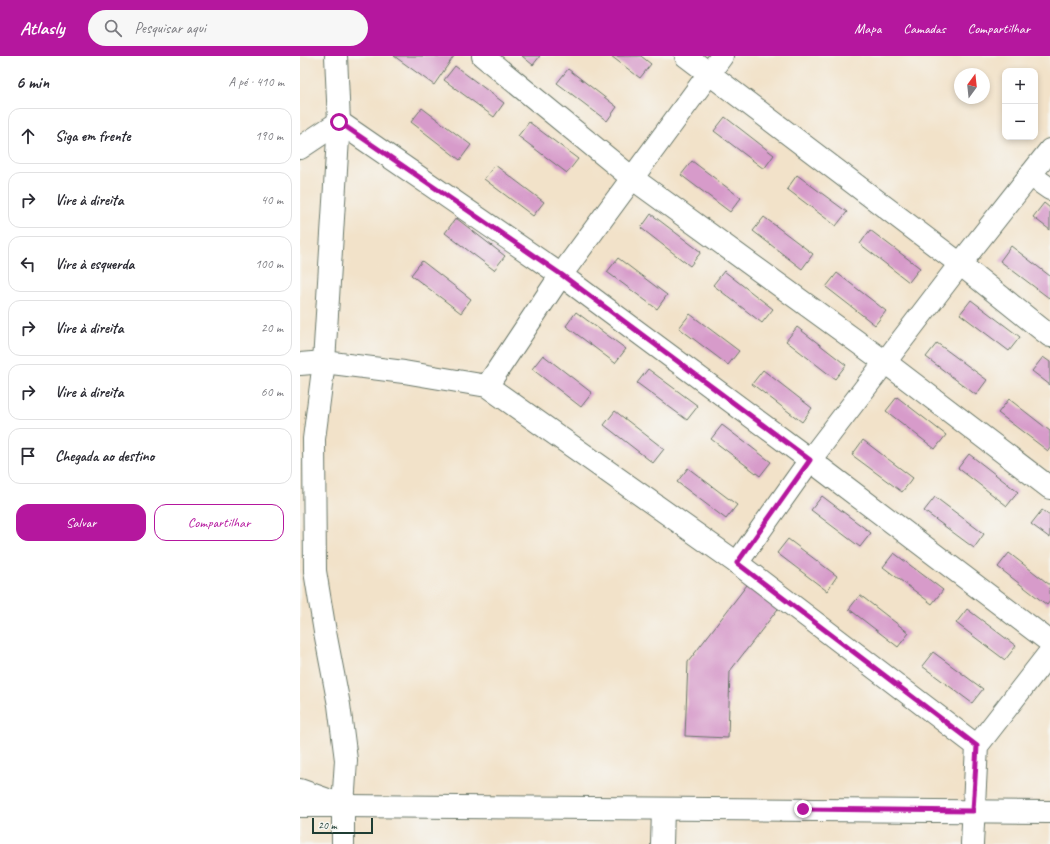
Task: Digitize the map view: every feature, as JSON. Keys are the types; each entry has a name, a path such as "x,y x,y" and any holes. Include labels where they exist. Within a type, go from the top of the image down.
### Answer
{"street":[{"path":"336,56 339,122 324,362 314,439 315,571 325,632 340,705 346,760 343,806 343,844"},
{"path":"483,56 632,178 885,362 1050,488"},
{"path":"686,56 960,264 1050,336"},
{"path":"487,386 562,275 722,56"},
{"path":"300,148 339,122"},
{"path":"339,122 562,275 810,460 1050,642"},
{"path":"737,563 810,460 960,264 1050,150"},
{"path":"1030,175 1050,189"},
{"path":"300,364 324,362 404,372 487,386 737,563 977,746"},
{"path":"972,844 977,746 1050,652"},
{"path":"300,790 343,806"},
{"path":"300,806 1050,812"},
{"path":"662,844 663,809"}],"building":[{"path":"394,56 454,56 434,85"},
{"path":"522,56 540,56 533,65"},
{"path":"611,56 641,56 651,64 640,78"},
{"path":"455,66 504,103 494,117 444,80"},
{"path":"568,69 617,107 607,121 557,83"},
{"path":"422,108 471,145 460,160 411,122"},
{"path":"725,117 774,155 764,169 714,131"},
{"path":"529,122 578,159 567,173 518,136"},
{"path":"692,161 741,198 730,212 681,175"},
{"path":"495,165 544,202 533,216 484,179"},
{"path":"797,175 847,212 836,226 787,189"},
{"path":"1044,203 1050,208 1050,230 1033,217"},
{"path":"651,214 701,252 690,266 641,228"},
{"path":"764,217 813,254 802,269 753,231"},
{"path":"456,218 505,256 494,270 445,233"},
{"path":"870,230 920,268 909,282 860,244"},
{"path":"1011,246 1050,276 1049,298 1000,261"},
{"path":"618,258 667,295 657,309 607,272"},
{"path":"422,261 471,299 461,313 411,275"},
{"path":"724,271 773,309 762,323 713,285"},
{"path":"837,273 886,311 875,325 826,287"},
{"path":"971,300 1020,337 1009,351 960,314"},
{"path":"576,312 626,349 615,363 566,326"},
{"path":"690,314 739,351 728,365 679,328"},
{"path":"797,327 846,365 835,379 786,341"},
{"path":"937,343 987,380 976,395 926,357"},
{"path":"543,355 592,393 581,407 532,369"},
{"path":"1043,357 1050,362 1050,385 1032,371"},
{"path":"648,369 698,406 687,420 637,383"},
{"path":"763,370 812,408 802,422 752,384"},
{"path":"897,397 946,435 935,449 886,411"},
{"path":"1009,399 1050,431 1050,448 1048,451 998,413"},
{"path":"615,411 664,449 653,463 604,425"},
{"path":"722,425 771,462 760,476 711,439"},
{"path":"863,440 913,478 902,492 852,455"},
{"path":"969,454 1018,492 1007,506 958,468"},
{"path":"688,468 737,505 726,519 677,482"},
{"path":"822,496 871,533 860,547 811,510"},
{"path":"935,497 984,534 974,548 924,511"},
{"path":"1042,510 1050,516 1050,538 1031,524"},
{"path":"788,539 837,576 827,591 777,553"},
{"path":"894,553 943,590 932,604 883,567"},
{"path":"1009,553 1050,585 1050,601 1047,605 998,567"},
{"path":"750,581 781,605 730,671 728,738 685,736 688,662"},
{"path":"860,595 909,633 898,647 849,609"},
{"path":"967,609 1016,646 1005,660 956,623"},
{"path":"933,652 983,689 972,703 922,666"}],"route":[{"path":"339,122 562,275 810,460 737,563 977,746 973,811 803,809"}]}
